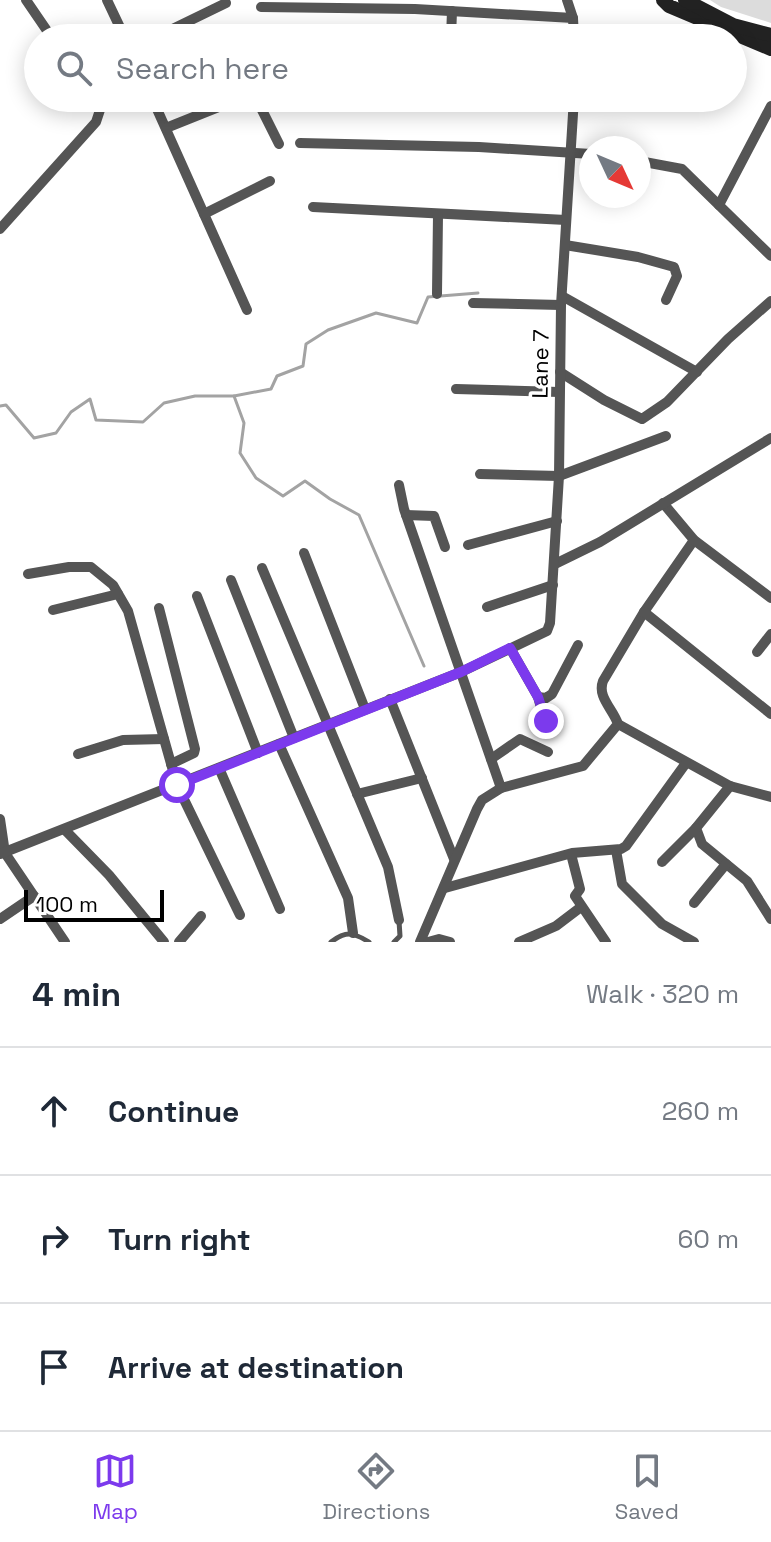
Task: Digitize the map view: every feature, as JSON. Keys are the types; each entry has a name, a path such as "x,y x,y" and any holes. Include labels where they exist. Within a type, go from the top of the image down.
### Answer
{"main road":[{"path":"663,0 701,24"},
{"path":"685,0 727,24"},
{"path":"747,34 771,35"},
{"path":"747,35 771,49"}],"street":[{"path":"26,0 42,24"},
{"path":"107,0 118,24"},
{"path":"567,0 573,24"},
{"path":"183,24 226,3"},
{"path":"261,7 452,11 464,6 573,18"},
{"path":"452,11 452,24"},
{"path":"719,205 771,106"},
{"path":"0,229 96,122 99,112"},
{"path":"159,112 247,310"},
{"path":"166,128 206,112"},
{"path":"263,112 279,144"},
{"name":"Lane 7","path":"510,648 547,631 550,623 559,476 562,301 573,112"},
{"path":"300,143 579,152"},
{"path":"651,163 682,169 771,256"},
{"path":"204,214 270,181"},
{"path":"313,207 566,220"},
{"path":"437,294 438,215"},
{"path":"565,245 638,257 674,267 677,276 666,300"},
{"path":"473,303 562,301 697,372"},
{"path":"560,372 604,400 642,419 667,402 728,339 771,301"},
{"path":"456,389 559,392"},
{"path":"480,474 559,476 666,436"},
{"path":"555,564 600,542 771,438"},
{"path":"399,485 406,515 501,788"},
{"path":"663,503 694,540 771,598"},
{"path":"406,515 434,516 445,547"},
{"path":"468,545 557,521"},
{"path":"694,540 644,612 600,689 618,724 730,786 771,797"},
{"path":"304,553 365,709"},
{"path":"28,574 69,567 91,567 113,585 128,611 177,785 240,915"},
{"path":"262,568 388,867 399,920"},
{"path":"231,580 294,738"},
{"path":"487,607 553,585"},
{"path":"53,610 118,594"},
{"path":"197,596 258,753"},
{"path":"159,608 195,749 194,753 171,764"},
{"path":"644,612 771,714"},
{"path":"757,652 771,634"},
{"path":"538,697 546,698 552,694 578,645"},
{"path":"3,853 461,672 510,648 538,697 544,718 557,727"},
{"path":"390,699 454,859"},
{"path":"420,942 482,800 501,788 583,766 618,724"},
{"path":"78,754 123,740 164,739"},
{"path":"491,759 520,739 548,752"},
{"path":"279,744 348,898 353,933"},
{"path":"445,888 571,854 616,850 626,846 686,763"},
{"path":"219,768 280,909"},
{"path":"357,794 422,778"},
{"path":"662,862 696,828 730,786"},
{"path":"0,819 3,853 65,942"},
{"path":"696,828 702,844 747,881 771,919"},
{"path":"65,830 109,875 164,942"},
{"path":"616,850 622,884 662,924 694,942"},
{"path":"571,854 580,889 575,896 606,942"},
{"path":"694,903 726,864"},
{"path":"0,919 34,896"},
{"path":"519,942 556,926 581,907"},
{"path":"179,942 201,916"},
{"path":"428,942 439,939 450,942"}],"lane":[{"path":"394,942 400,936 399,920"},
{"path":"331,942 341,935 353,933 369,942"}],"shaded area":[{"path":"710,0 771,0 771,23 721,7"}],"waterway":[{"path":"234,396 271,389 277,376 303,366 306,344 328,330 376,313 417,323 428,297 478,293"},
{"path":"0,406 6,405 34,438 56,433 71,412 90,399 96,420 143,422 164,403 195,396 234,396 244,423 240,453 256,478 283,496 305,481 359,515 424,666"}],"route":[{"path":"177,785 461,672 510,648 538,697 546,721"}]}
